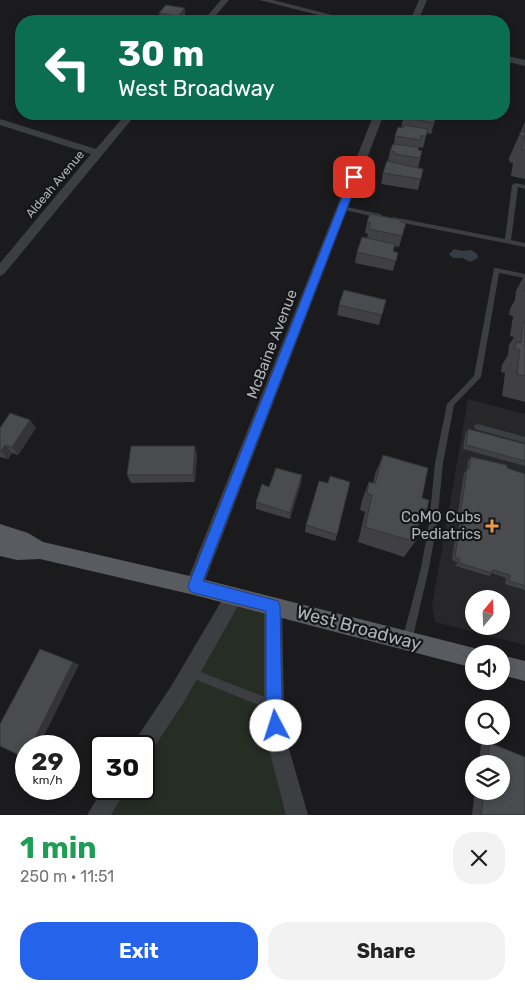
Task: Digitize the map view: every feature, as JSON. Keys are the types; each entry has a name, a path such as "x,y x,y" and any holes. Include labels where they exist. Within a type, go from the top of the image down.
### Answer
{"main road":[{"name":"West Broadway","path":"0,532 22,539 40,550"},
{"name":"West Broadway","path":"0,547 17,552 40,550 194,586 465,656"},
{"path":"510,667 525,671"}],"street":[{"path":"213,15 225,0"},
{"path":"263,0 327,15"},
{"path":"417,15 423,0"},
{"path":"510,60 525,64"},
{"name":"Aldeah Avenue","path":"0,271 126,120"},
{"name":"McBaine Avenue","path":"194,586 376,120"},
{"path":"0,122 98,153"},
{"path":"150,735 190,672 234,596"},
{"path":"273,606 274,706 278,745 297,815"},
{"path":"98,815 108,800"}],"lane":[{"path":"508,242 515,185 525,187"},
{"path":"342,208 525,245"},
{"path":"407,641 425,568 433,524 440,463 451,404 477,377 496,270 525,276"},
{"path":"478,428 525,440"},
{"path":"190,672 274,706"}],"shaded area":[{"path":"454,249 462,251 471,250 477,254 478,258 470,262 462,258 453,258 449,254"},
{"path":"468,399 525,414 525,645 486,635 510,635 510,590 465,590 465,630 435,622 432,606"},
{"path":"235,598 271,607 295,815 101,815 111,800 155,800 154,735"}],"building":[{"path":"166,5 185,8 179,15 159,13"},
{"path":"418,120 435,120 434,123"},
{"path":"404,125 428,129 426,136 421,136 420,140 395,136 398,127 403,128"},
{"path":"525,126 525,150 522,150 524,136 520,136 520,132 524,132"},
{"path":"393,144 419,147 418,150 422,151 420,158 394,154 395,152 390,151"},
{"path":"387,161 423,169 421,179 383,173"},
{"path":"370,214 402,220 401,222 406,223 402,236 369,229 371,223 367,222"},
{"path":"362,237 395,244 393,251 398,253 396,261 357,252"},
{"path":"344,290 386,300 382,315 339,305"},
{"path":"523,322 525,322 525,376 517,374 520,350 515,349 516,342 521,343"},
{"path":"10,413 30,420 12,447 5,445 0,451 0,428"},
{"path":"468,429 525,444 525,461 466,445"},
{"path":"131,446 195,446 193,475 127,475"},
{"path":"383,455 428,468 422,498 429,500 427,509 421,508 415,542 365,527 372,495 367,493 369,482 375,484"},
{"name":"CoMO Cubs Pediatrics","path":"471,457 507,465 507,468 525,474 525,586 509,581 510,575 493,570 492,573 459,563 460,559 455,557 459,528 462,529 463,517 460,516 467,469 469,469"},
{"path":"276,468 302,475 290,513 256,502 262,484 269,487"},
{"path":"330,476 350,482 337,535 306,525 319,481 328,483"},
{"path":"40,649 73,662 36,735 15,735 15,753 0,746 0,724"},
{"path":"490,745 495,745 525,757 525,815 481,815 483,800 510,800 510,755 488,755"}],"place":[{"name":"CoMO Cubs Pediatrics","path":"492,526"}],"route":[{"path":"276,726 273,606 194,586 354,177"}]}
